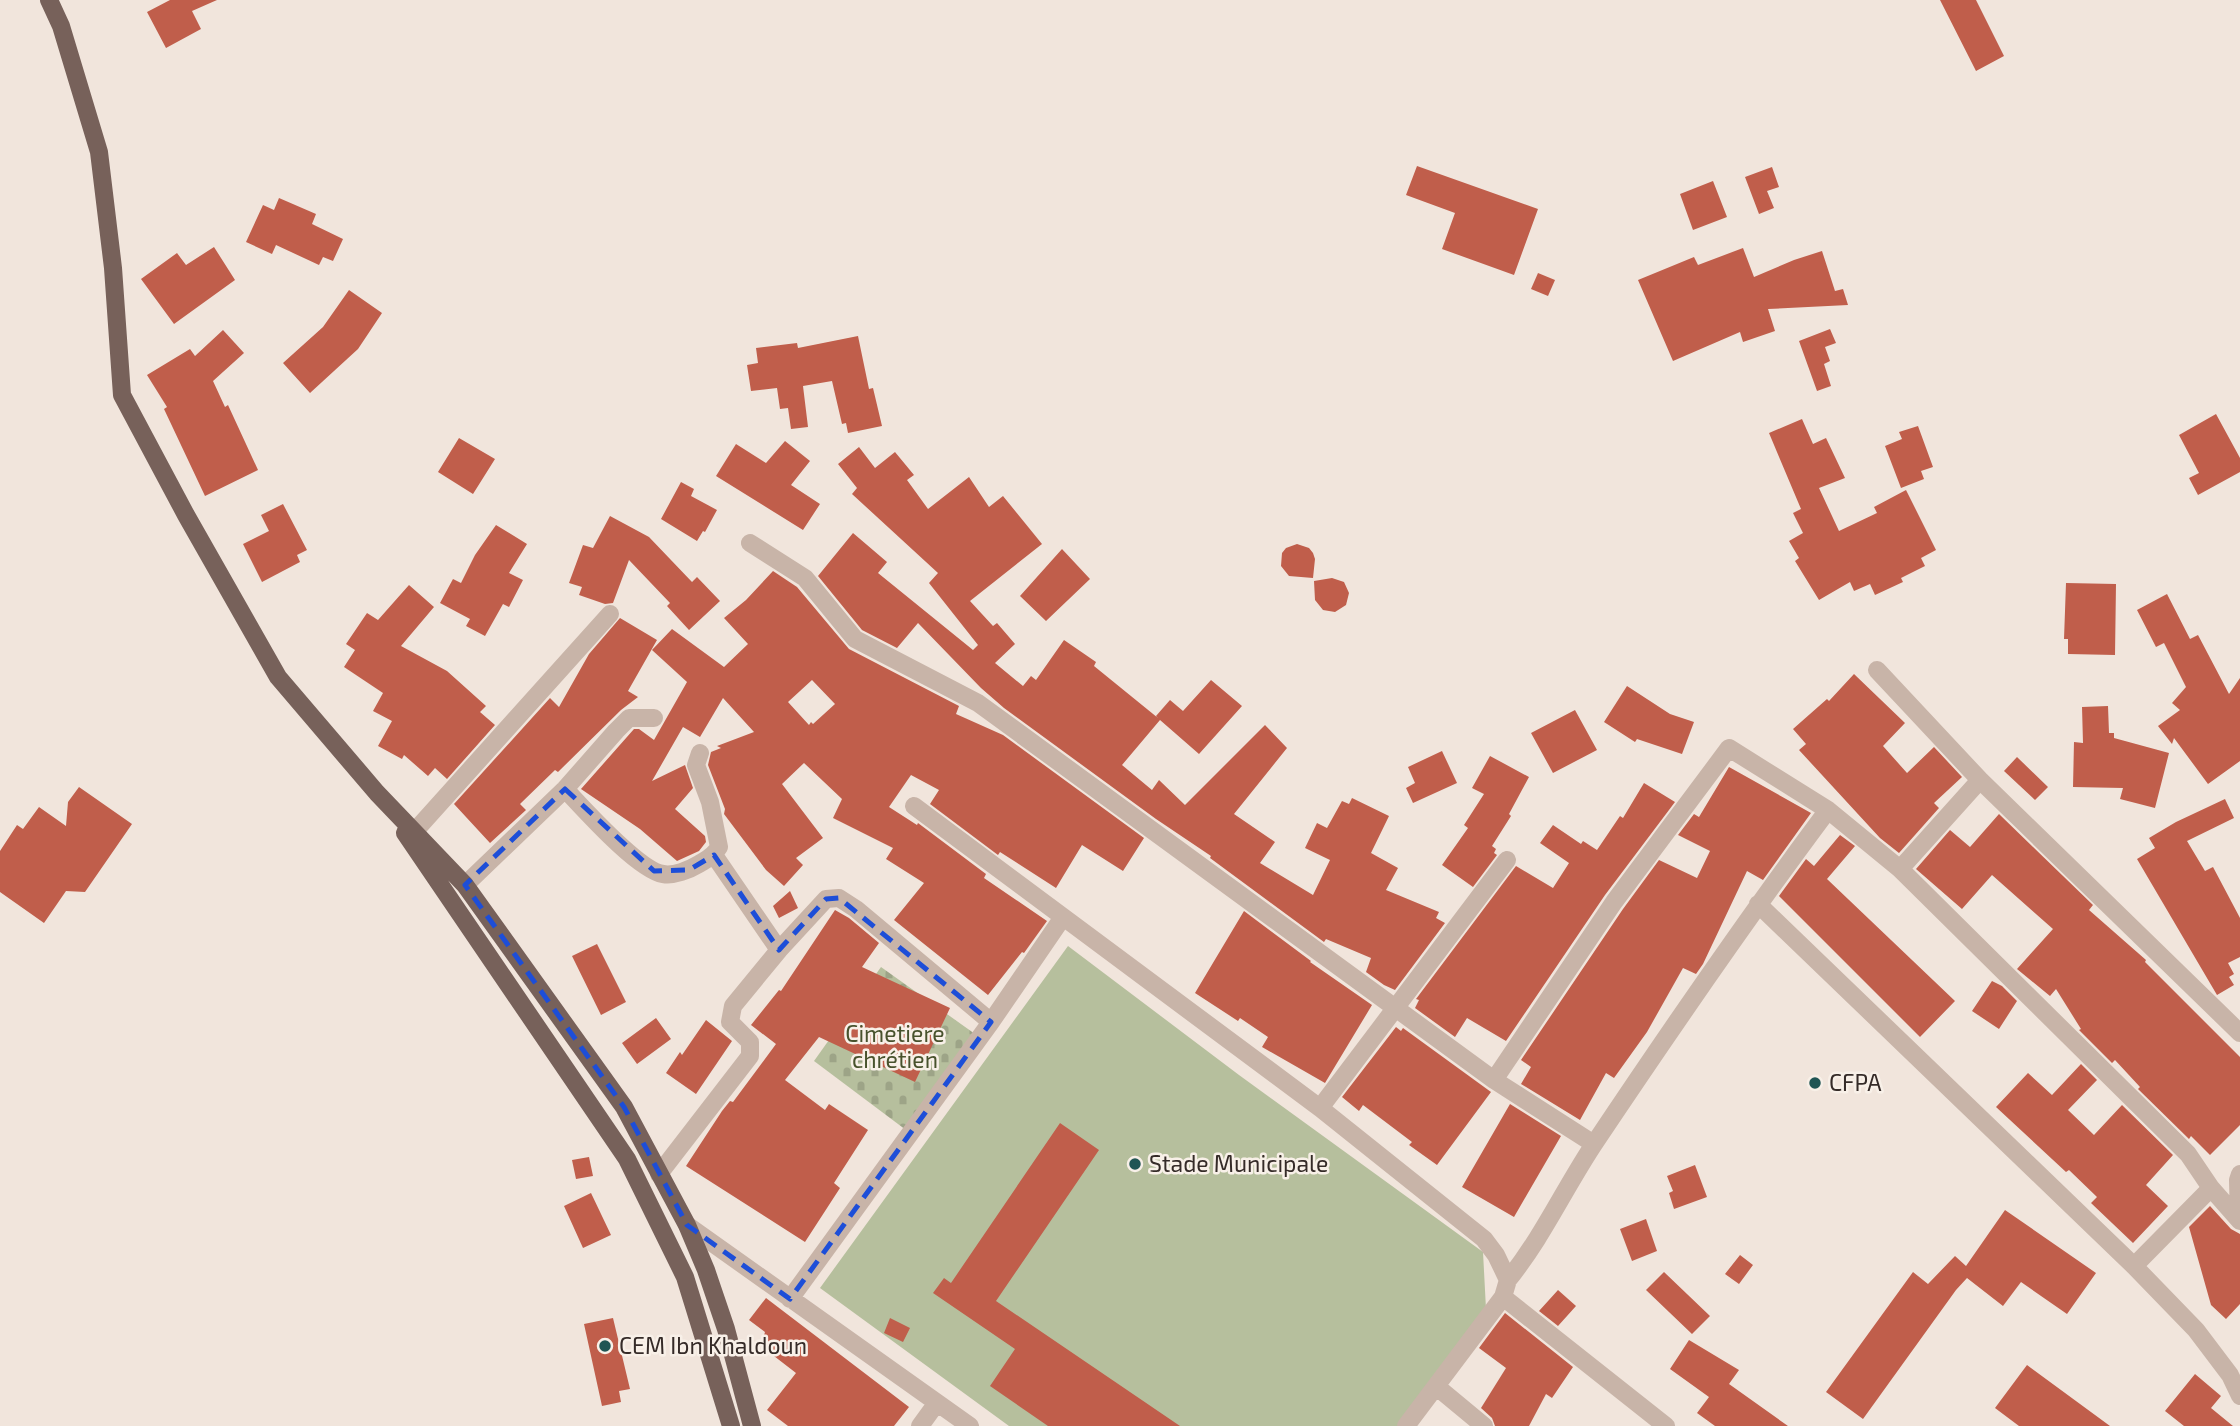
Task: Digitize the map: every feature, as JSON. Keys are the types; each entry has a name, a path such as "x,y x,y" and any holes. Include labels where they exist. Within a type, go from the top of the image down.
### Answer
{"main road":[{"path":"49,0 61,26 99,152 113,268 122,394 186,515 278,677 377,793 464,885 624,1107 687,1225 706,1270 726,1329 752,1426"},
{"path":"377,793 628,1159 685,1277 731,1426"}],"street":[{"path":"750,543 805,578 855,639 978,704 1494,1080 1594,1144"},
{"path":"415,831 610,614"},
{"path":"1877,670 1980,780 2240,1032"},
{"path":"464,885 565,789 629,718 654,718"},
{"path":"1494,1080 1614,902 1730,748 1828,810 1900,869 2188,1154 2211,1188 2240,1221"},
{"path":"565,789 618,844 654,871 665,874 689,870 714,855 719,847 710,802 696,765 699,752"},
{"path":"1900,869 1980,780"},
{"path":"914,806 1320,1108 1483,1239 1496,1255 1506,1288 1666,1426"},
{"path":"1406,1426 1437,1387 1533,1249 1594,1144 1758,904 1828,810"},
{"path":"714,855 779,950"},
{"path":"1320,1108 1507,860"},
{"path":"659,1174 750,1056 750,1042 730,1022 733,1006 826,899 839,898 856,909 991,1022"},
{"path":"1758,904 2134,1266 2196,1330 2230,1375 2240,1396"},
{"path":"790,1299 991,1022 1063,917"},
{"path":"2240,1174 2240,1221"},
{"path":"2134,1266 2211,1188"},
{"path":"687,1225 970,1426"},
{"path":"1437,1387 1484,1426"},
{"path":"920,1426 936,1404"}],"highlighted area":[{"path":"565,789 654,871 689,870 714,855 779,950 826,899 839,898 991,1022 790,1299 687,1225 624,1107 465,885"}],"green space":[{"name":"Stade Municipale","path":"1068,946 1239,1075 1483,1252 1486,1309 1398,1426 1009,1426 820,1288"},
{"name":"Cimetiere chrétien","path":"881,967 975,1034 906,1130 814,1061"}],"building":[{"path":"170,0 217,0 192,11 201,29 166,48 147,12"},
{"path":"1940,0 1976,0 2004,56 1976,71"},
{"path":"1417,166 1538,209 1514,275 1442,249 1455,213 1406,195"},
{"path":"1772,167 1779,187 1767,191 1774,208 1759,214 1745,177"},
{"path":"1713,181 1727,217 1693,230 1680,194"},
{"path":"279,198 316,214 312,224 343,239 333,261 323,257 319,265 276,245 272,254 246,242 263,205 274,210"},
{"path":"214,247 235,280 174,324 141,279 177,253 186,265"},
{"path":"1743,248 1754,277 1822,251 1835,291 1843,289 1848,305 1768,309 1775,331 1743,342 1740,332 1673,361 1638,280 1694,257 1698,265"},
{"path":"1538,273 1555,280 1548,296 1531,289"},
{"path":"349,290 382,313 358,349 310,393 283,363 323,327"},
{"path":"1830,329 1836,343 1825,347 1830,361 1824,364 1831,386 1817,391 1799,341"},
{"path":"223,330 244,353 213,381 225,407 228,405 258,470 205,496 164,409 167,407 147,375 190,349 195,356"},
{"path":"858,336 869,389 873,388 882,426 848,433 846,423 842,424 832,381 803,386 808,427 791,429 788,408 780,409 777,388 751,391 747,365 758,363 756,348 797,343 798,348"},
{"path":"2216,414 2240,458 2240,472 2198,495 2189,478 2199,473 2179,435"},
{"path":"1802,419 1813,444 1826,438 1845,478 1819,488 1839,531 1877,513 1874,507 1906,490 1936,550 1921,558 1925,566 1901,578 1903,582 1875,595 1870,584 1854,591 1850,582 1819,600 1795,561 1799,558 1789,541 1803,533 1793,513 1801,509 1769,433"},
{"path":"1918,426 1933,467 1921,471 1924,479 1901,488 1885,446 1902,439 1899,432"},
{"path":"459,438 495,459 473,494 438,472"},
{"path":"785,441 810,461 791,485 820,504 803,530 716,476 736,444 766,463"},
{"path":"859,447 875,468 895,452 914,475 907,480 928,509 969,477 989,507 1003,496 1042,544 970,601 993,626 997,623 1015,644 995,663 1023,686 1031,676 1036,680 1064,640 1096,662 1094,666 1158,718 1156,716 1170,700 1183,711 1211,680 1242,706 1199,754 1160,720 1122,765 1152,790 1159,780 1185,805 1265,725 1287,748 1234,814 1275,842 1260,863 1313,895 1330,860 1305,848 1317,823 1327,828 1342,801 1349,804 1352,798 1389,816 1371,853 1398,868 1386,890 1439,912 1436,918 1445,923 1395,990 1366,972 1371,958 1326,939 1324,942 1210,858 1211,856 1004,708 918,623 897,648 862,630 818,576 853,533 887,562 878,573 973,650 978,645 929,583 938,573 852,494 857,488 838,464"},
{"path":"681,482 694,489 691,496 717,510 697,541 661,519"},
{"path":"283,504 307,550 297,555 300,562 262,582 243,544 269,531 261,515"},
{"path":"610,516 649,537 692,582 697,577 720,601 689,630 667,606 670,603 629,560 613,603 605,604 579,595 582,587 569,583 583,545 593,548"},
{"path":"496,525 527,544 509,573 523,580 509,607 503,604 485,636 466,626 470,619 440,603 453,579 461,583 475,555"},
{"path":"1297,544 1309,548 1313,553 1313,578 1289,576 1281,566 1282,553 1286,548"},
{"path":"1062,549 1090,579 1046,621 1020,596"},
{"path":"773,571 797,587 849,649 959,706 956,714 1003,735 1144,838 1123,871 1082,845 1056,888 1000,852 998,855 930,804 939,790 911,775 889,807 917,825 918,823 986,874 984,878 1047,921 988,995 894,920 924,883 886,859 893,848 833,818 842,799 804,763 782,784 823,838 796,858 803,865 784,886 766,870 724,814 725,809 708,765 711,752 721,748 717,746 754,732 723,698 700,737 683,727 652,781 685,765 693,788 675,809 705,836 706,842 699,851 677,861 640,829 581,789 634,729 639,729 654,740 687,682 652,650 672,629 724,667 748,644 724,618 746,600","holes":["812,680 835,704 809,725 788,702"]},
{"path":"1332,578 1344,582 1349,593 1346,605 1335,612 1323,610 1315,600 1314,581"},
{"path":"2066,583 2116,584 2115,655 2068,654 2068,639 2064,639"},
{"path":"409,585 434,607 401,646 447,671 486,706 480,712 495,725 447,779 435,768 428,776 404,755 402,759 378,746 392,721 373,711 383,693 344,667 355,650 346,644 367,613 378,620"},
{"path":"2167,594 2190,639 2198,635 2229,694 2240,678 2240,761 2208,784 2174,738 2172,744 2158,726 2180,710 2172,703 2186,687 2164,643 2156,647 2137,610"},
{"path":"620,618 657,640 628,691 638,697 520,804 526,810 490,843 454,804 550,698 559,707 589,654"},
{"path":"1854,674 1905,723 1883,746 1907,773 1934,747 1962,777 1934,803 1939,808 1899,853 1880,838 1799,750 1806,744 1793,729 1827,699 1829,701"},
{"path":"1627,686 1670,714 1694,722 1682,754 1637,739 1635,742 1604,722"},
{"path":"2108,706 2109,733 2114,733 2114,738 2169,753 2155,808 2120,799 2123,788 2073,787 2074,742 2083,743 2082,707"},
{"path":"1575,710 1597,750 1553,773 1531,733"},
{"path":"1442,751 1457,783 1413,803 1406,788 1415,783 1408,767"},
{"path":"1490,756 1529,777 1509,814 1511,816 1492,846 1497,855 1473,887 1442,865 1468,828 1464,825 1484,794 1472,788"},
{"path":"2017,757 2048,787 2035,800 2004,771"},
{"path":"1729,767 1811,813 1763,880 1747,871 1703,964 1696,974 1683,968 1647,1032 1614,1078 1606,1073 1580,1120 1521,1084 1531,1067 1521,1060 1659,860 1697,878 1710,851 1678,835 1694,814 1699,817"},
{"path":"1644,783 1675,802 1605,895 1506,1041 1467,1018 1455,1037 1415,1008 1419,1000 1416,999 1516,866 1553,888 1569,863 1540,843 1553,825 1581,844 1583,841 1597,850 1620,816 1623,818"},
{"path":"79,787 132,824 85,892 66,891 44,923 0,892 0,851 17,825 23,829 39,807 66,826 68,802"},
{"path":"2225,799 2234,818 2187,841 2205,871 2213,867 2240,918 2240,957 2228,963 2234,974 2229,977 2234,985 2217,995 2137,859 2155,848 2149,838"},
{"path":"1999,814 2093,905 2089,910 2146,960 2145,962 2240,1057 2240,1125 2210,1155 2191,1136 2189,1139 2138,1089 2140,1087 2115,1060 2112,1063 2079,1030 2081,1029 2056,989 2050,996 2017,969 2053,929 1992,875 1962,909 1916,869 1950,830 1970,847"},
{"path":"1840,835 1855,846 1827,879 1955,1001 1920,1037 1779,896 1806,859 1814,866"},
{"path":"790,891 798,908 779,918 773,906"},
{"path":"835,910 879,943 862,967 950,1008 915,1082 819,1037 785,1080 825,1110 829,1104 868,1130 834,1183 840,1188 805,1242 686,1166 722,1111 730,1101 733,1102 776,1044 751,1025 779,990 781,991"},
{"path":"1244,911 1372,1005 1325,1083 1262,1047 1268,1037 1195,993"},
{"path":"597,944 626,1002 601,1015 572,956"},
{"path":"1992,981 2002,986 2017,1001 1999,1029 1972,1011"},
{"path":"656,1018 671,1039 637,1064 622,1043"},
{"path":"706,1020 732,1041 696,1094 666,1073"},
{"path":"1396,1027 1401,1031 1403,1028 1491,1092 1437,1165 1409,1145 1412,1142 1363,1105 1359,1111 1342,1097"},
{"path":"2081,1064 2097,1080 2068,1110 2094,1135 2122,1105 2173,1155 2146,1185 2168,1206 2133,1243 2091,1203 2097,1197 1996,1107 2028,1073 2052,1095"},
{"path":"1510,1104 1561,1136 1514,1217 1462,1187"},
{"path":"1060,1123 1099,1150 996,1301 1180,1426 1048,1426 990,1386 1015,1349 933,1293 944,1278 951,1283"},
{"path":"589,1157 593,1176 576,1179 572,1160"},
{"path":"1695,1165 1707,1197 1674,1209 1669,1193 1673,1191 1667,1176"},
{"path":"591,1193 611,1235 583,1248 564,1206"},
{"path":"2210,1206 2231,1229 2240,1234 2240,1304 2226,1319 2211,1305 2189,1227"},
{"path":"2005,1210 2096,1273 2067,1314 2021,1282 2003,1306 1967,1278 1863,1419 1826,1392 1913,1272 1928,1284 1955,1256 1966,1266"},
{"path":"1646,1219 1657,1251 1632,1261 1620,1229"},
{"path":"1740,1255 1753,1265 1739,1284 1725,1274"},
{"path":"1664,1272 1710,1316 1692,1334 1646,1290"},
{"path":"1558,1290 1576,1306 1558,1326 1539,1311"},
{"path":"766,1298 909,1407 894,1426 788,1426 767,1410 796,1373 761,1346 765,1332 749,1320"},
{"path":"1505,1313 1573,1367 1552,1398 1546,1394 1529,1426 1495,1426 1492,1418 1481,1408 1506,1368 1479,1348"},
{"path":"613,1318 630,1389 619,1391 621,1402 602,1406 584,1324"},
{"path":"890,1318 910,1328 903,1342 884,1333"},
{"path":"1689,1340 1739,1370 1729,1384 1788,1426 1715,1426 1697,1413 1709,1397 1670,1369"},
{"path":"2027,1365 2110,1426 2019,1426 1995,1408"},
{"path":"2195,1374 2221,1396 2211,1408 2233,1426 2184,1426 2165,1411"}],"place":[{"name":"CFPA","path":"1815,1083"},
{"name":"Stade Municipale","path":"1135,1164"},
{"name":"CEM Ibn Khaldoun","path":"605,1346"}]}
